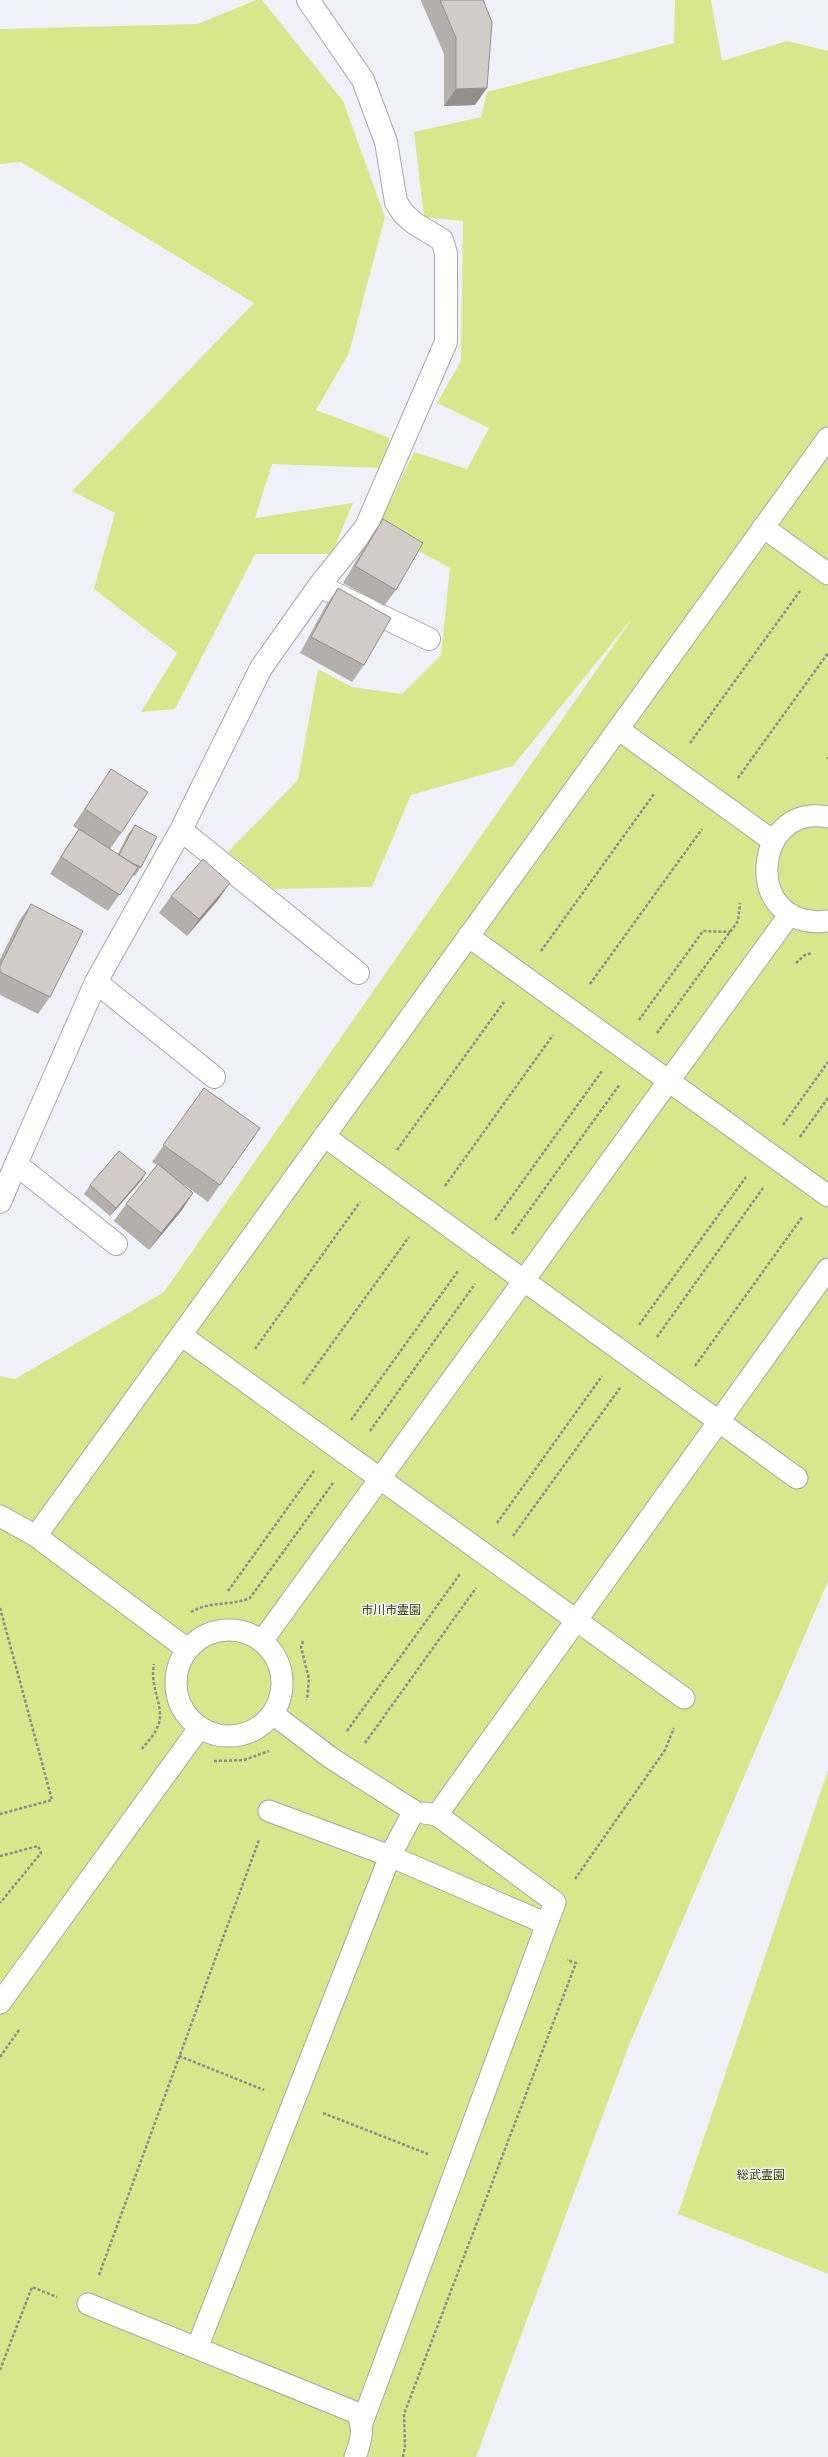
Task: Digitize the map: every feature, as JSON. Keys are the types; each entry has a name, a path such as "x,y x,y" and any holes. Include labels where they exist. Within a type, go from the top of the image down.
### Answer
{"street":[{"path":"0,1202 96,982 181,830 262,668 319,586 366,527 446,342 446,253 442,240 414,223 403,213 396,202 386,142 363,80 316,2"},
{"path":"319,586 429,639"},
{"path":"181,830 358,972"},
{"path":"96,982 214,1077"},
{"path":"16,1164 116,1244"}],"lane":[{"path":"36,1536 828,438"},
{"path":"763,528 828,574"},
{"path":"618,729 773,841"},
{"path":"828,817 812,816 800,819 779,832 767,854 766,879 776,902 790,914 807,921 828,921"},
{"path":"262,1641 790,914"},
{"path":"468,936 825,1193"},
{"path":"324,1136 797,1478"},
{"path":"437,1815 828,1269"},
{"path":"181,1335 684,1698"},
{"path":"0,1516 36,1536 187,1649"},
{"path":"223,1629 247,1632 262,1641 276,1656 283,1679 279,1703 273,1714 259,1727 242,1735 217,1734 200,1727 186,1715 176,1692 178,1667 187,1649 199,1638 223,1629"},
{"path":"273,1714 329,1756 414,1811 437,1815 555,1902 362,2423 363,2436 355,2457"},
{"path":"0,2003 200,1727"},
{"path":"270,1811 390,1856 546,1924"},
{"path":"197,2348 390,1856 414,1811"},
{"path":"88,2304 357,2414 362,2423"}],"path":[{"path":"656,1035 738,921 740,912 739,896"},
{"path":"329,1756 828,1062"},
{"path":"507,1241 623,1080"},
{"path":"347,1768 828,1098"},
{"path":"677,1391 825,1193"},
{"path":"368,1433 478,1280"},
{"path":"188,1614 208,1605 238,1602 250,1598 336,1479"},
{"path":"0,1608 52,1800 0,1814"},
{"path":"306,1637 302,1647 309,1679 306,1706"},
{"path":"139,1753 157,1727 160,1716 152,1685 155,1659"},
{"path":"555,1902 569,1888 665,1750 684,1698"},
{"path":"209,1766 212,1761 244,1760 273,1749"},
{"path":"0,2370 32,2287 78,2304 88,2304 270,1811"},
{"path":"0,1856 38,1846 41,1854 0,1903"},
{"path":"403,2457 405,2446 404,2414 576,1963 562,1958"},
{"path":"0,2057 23,2024"}],"green space":[{"path":"256,0 262,0 343,101 385,217 349,353 316,410 390,438 380,468 272,464 255,518 353,503 332,554 255,554 175,709 141,712 177,653 94,589 115,513 72,491 254,303 21,162 0,164 0,29 198,24"},
{"name":"市川市霊園","path":"675,0 711,0 722,61 787,41 828,51 828,1581 627,2050 476,2457 0,2457 0,1376 15,1379 164,1292 634,616 513,766 411,795 372,887 274,889 228,852 298,780 318,669 352,687 402,694 441,655 450,568 377,528 414,452 467,469 489,428 437,403 461,361 463,221 424,217 414,132 481,117 487,92 674,43"},
{"name":"総武霊園","path":"828,1770 828,2274 678,2214"}],"building":[{"path":"440,0 483,0 492,22 487,88 456,89 456,38"},
{"path":"383,519 423,543 396,590 355,566"},
{"path":"338,588 391,618 364,665 311,637"},
{"path":"111,769 148,792 121,833 85,809"},
{"path":"135,825 157,837 141,867 119,855"},
{"path":"79,829 138,867 120,895 61,857"},
{"path":"203,859 230,883 199,919 171,896"},
{"path":"31,904 83,931 50,997 0,972 0,966"},
{"path":"204,1088 260,1128 220,1185 163,1145"},
{"path":"119,1151 146,1173 116,1208 90,1185"},
{"path":"158,1164 193,1193 161,1233 126,1204"}]}
